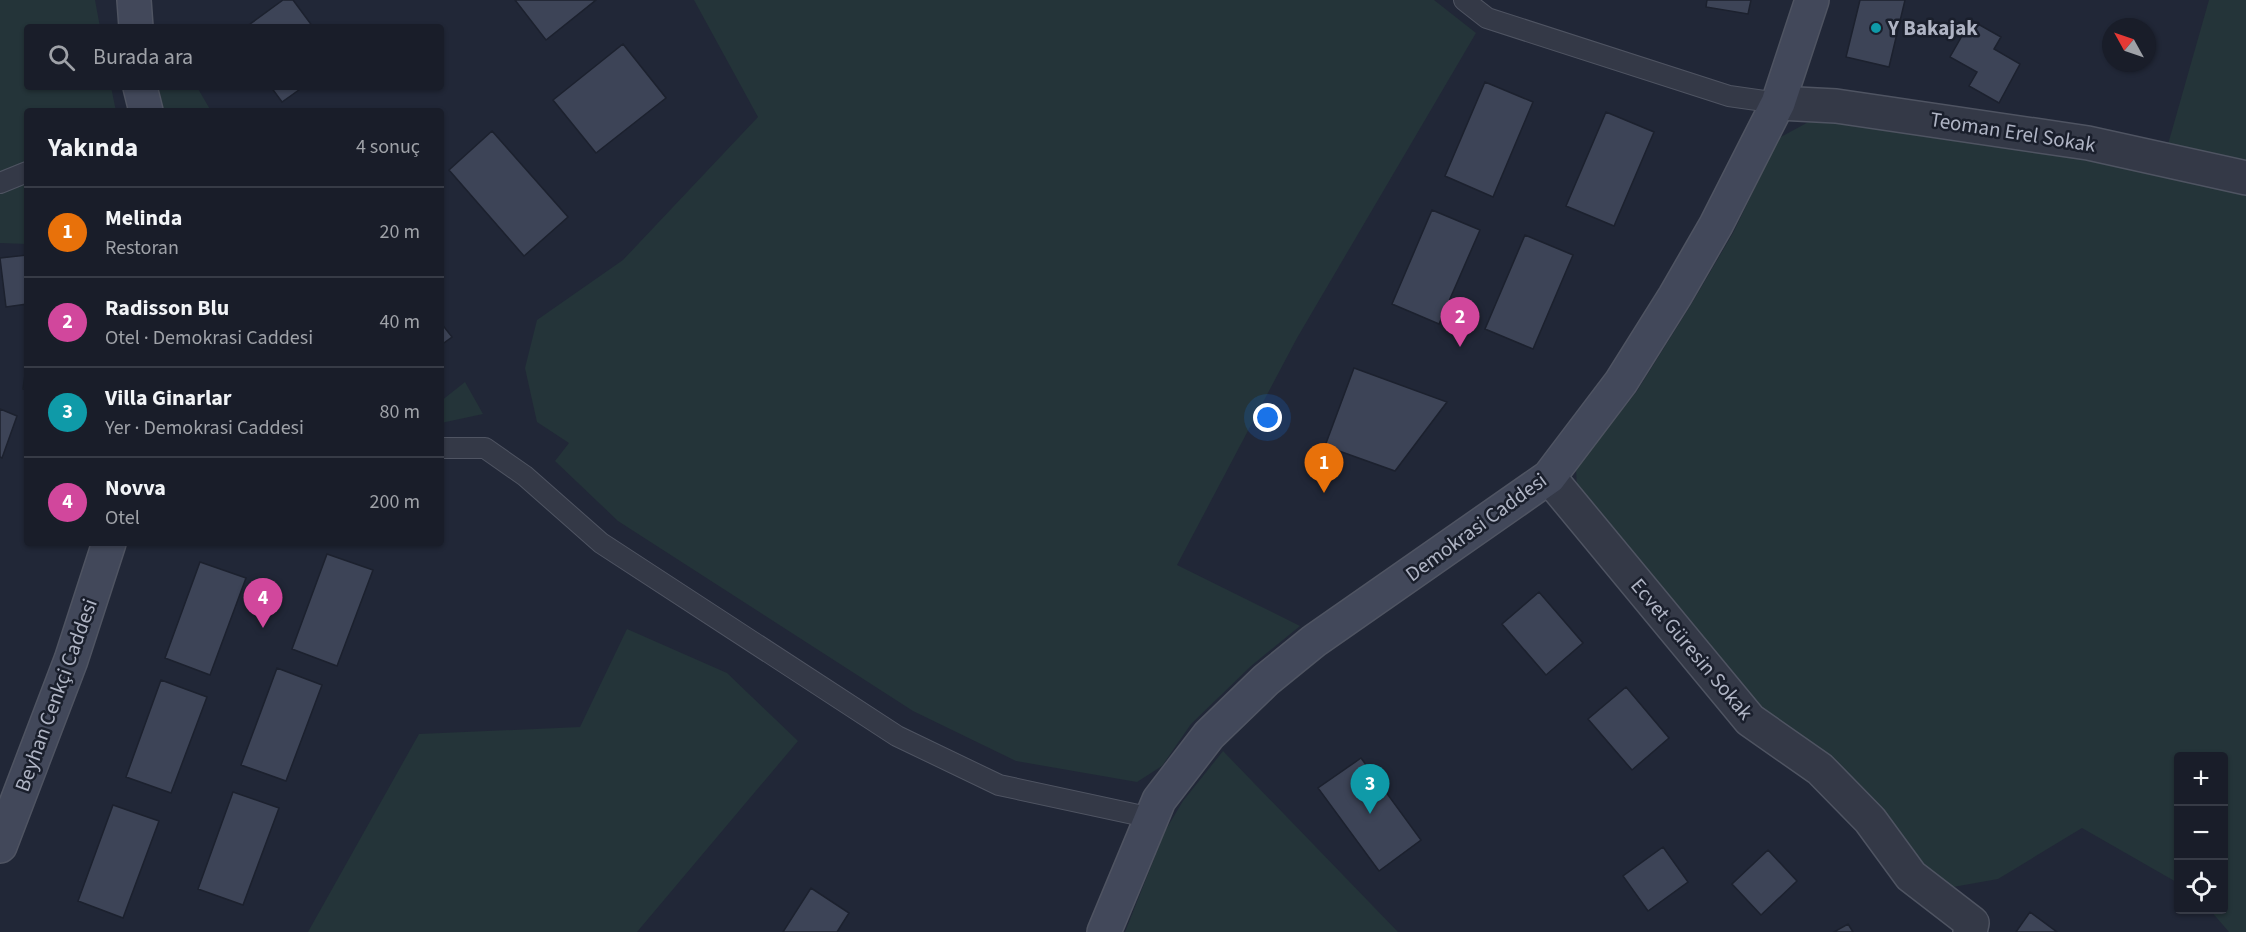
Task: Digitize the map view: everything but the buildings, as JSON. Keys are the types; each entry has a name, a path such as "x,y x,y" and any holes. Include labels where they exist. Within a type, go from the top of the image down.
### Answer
{"street":[{"path":"134,0 136,24"},
{"name":"Demokrasi Caddesi","path":"1104,932 1159,801 1209,735 1266,680 1314,640 1549,477 1622,382 1716,225 1778,103 1812,0"},
{"path":"141,90 145,108"},
{"name":"Teoman Erel Sokak","path":"1778,103 1836,106 2088,143 2246,178"},
{"name":"Ecvet Güresin Sokak","path":"1549,477 1750,720 1820,770 1870,820 1911,876 1972,923 1970,932"},
{"name":"Beyhan Cenkçi Caddesi","path":"0,846 71,660 108,546"}],"lane":[{"path":"1464,0 1487,18 1729,96 1778,103"},
{"path":"0,183 24,173"},
{"path":"444,448 486,448 525,476 602,543 897,736 999,785 1152,818"}],"shaded area":[{"path":"0,0 95,0 99,24 24,24 24,90 112,90 115,108 24,108 24,244 0,243"},
{"path":"694,0 1434,0 1476,33 1297,338 1177,565 1300,626 1251,666 1191,724 1162,766 1137,782 1016,761 913,711 618,521 555,461 569,443 537,422 525,368 537,320 623,260 758,117"},
{"path":"2209,0 2246,0 2246,932 2229,932 2213,914 2228,914 2228,752 2174,752 2174,881 2082,828 1998,879 1953,887 1918,864 1757,709 1577,489 1576,468 1637,391 1692,303 1733,233 1779,138 1814,119 2161,169"},
{"path":"160,90 199,90 209,108 162,108"},
{"path":"465,382 483,414 444,422 444,399"},
{"path":"627,629 727,673 798,741 637,932 308,932 419,734 580,727"},
{"path":"1223,751 1398,932 1125,932 1165,831 1183,801"}],"place":[{"name":"Y Bakajak","path":"1876,28"},
{"name":"Radisson Blu","path":"1460,347"},
{"name":"Melinda","path":"1324,493"},
{"name":"Novva","path":"263,628"},
{"name":"Villa Ginarlar","path":"1370,814"}]}
